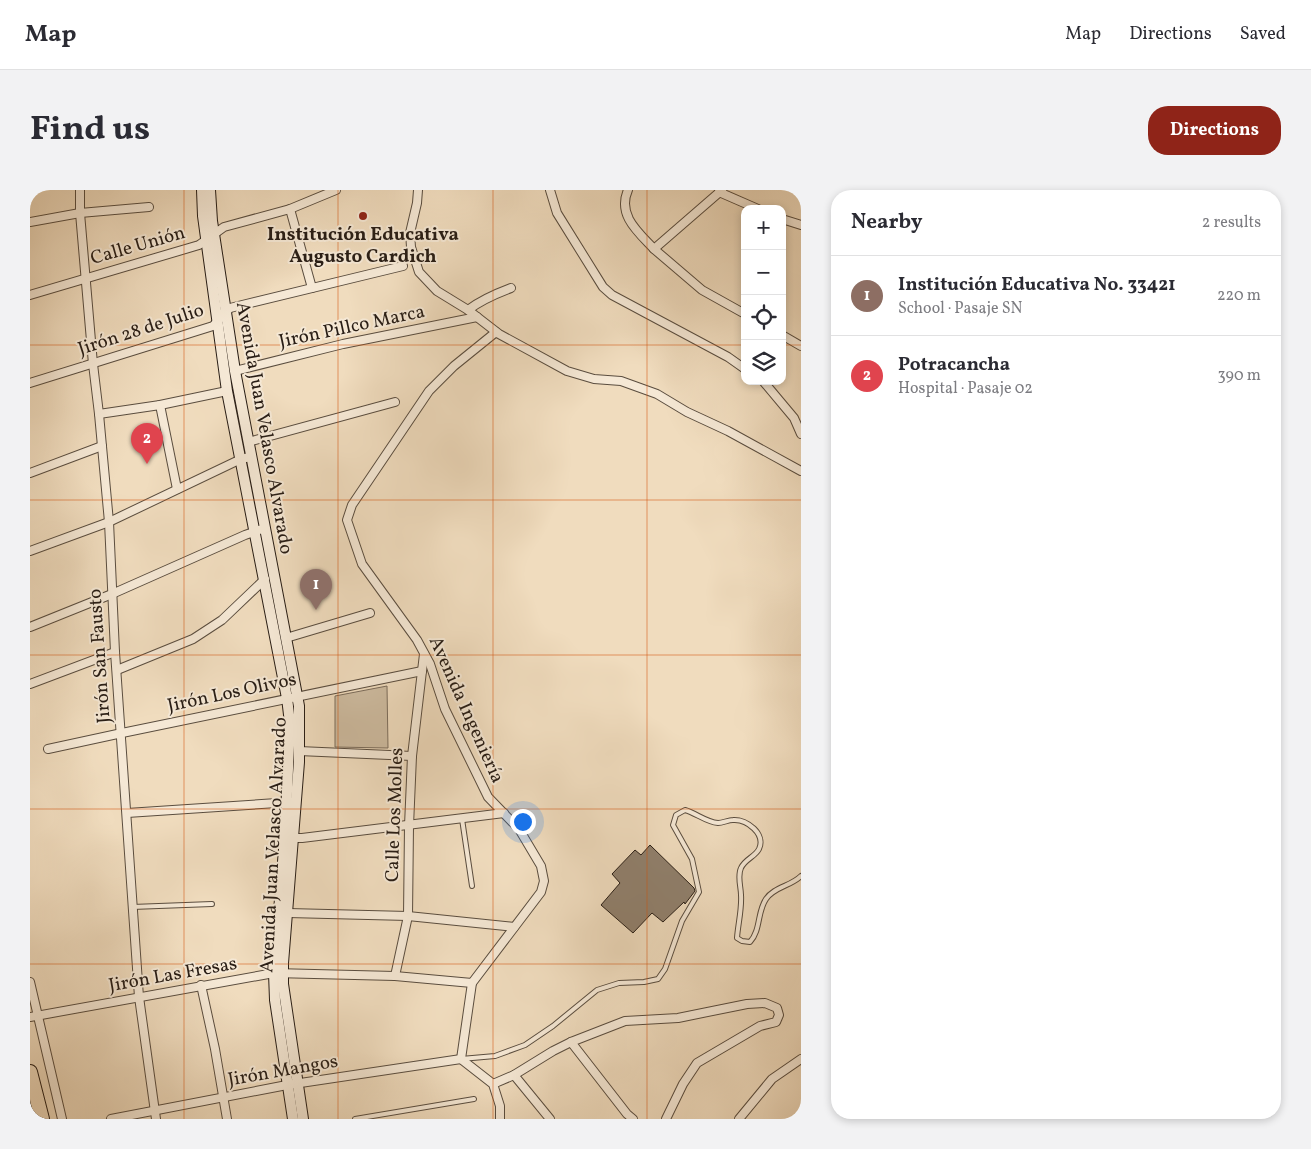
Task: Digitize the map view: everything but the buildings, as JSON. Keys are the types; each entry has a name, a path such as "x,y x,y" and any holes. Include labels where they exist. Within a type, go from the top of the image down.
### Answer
{"highway":[{"path":"30,1072 42,1119"}],"street":[{"name":"Jirón San Fausto","path":"80,190 80,213 93,364 109,522 115,652 139,997 156,1119"},
{"name":"Avenida Juan Velasco Alvarado","path":"202,190 203,216 210,237 248,442 246,458"},
{"name":"Avenida Juan Velasco Alvarado","path":"210,190 210,237 217,322 227,391 246,458 260,530 286,638 292,697 290,723 291,802 294,838 288,913 278,973"},
{"name":"Calle Unión","path":"30,295 199,245 224,227 290,209 336,190"},
{"path":"418,190 410,233 411,247 419,272 436,291 468,310 496,332 568,371 594,379 621,381 657,394 687,412 728,431 801,471"},
{"path":"550,190 556,214 603,287 612,295 728,357 741,366"},
{"path":"628,190 625,211 629,221 654,249 702,290 741,312"},
{"path":"654,249 720,191 750,205"},
{"path":"30,222 80,213 149,207"},
{"path":"290,209 312,288"},
{"path":"786,220 801,225"},
{"name":"Jirón 28 de Julio","path":"30,383 213,326 230,308 403,266"},
{"path":"468,310 488,297 511,288"},
{"name":"Jirón Pillco Marca","path":"235,371 343,344 477,318"},
{"name":"Avenida Ingeniería","path":"462,1058 472,984 541,892 544,881 541,866 519,829 488,796 445,709 430,664 417,640 362,564 347,520 352,505 429,391 454,366 496,332"},
{"path":"786,337 801,346"},
{"path":"766,385 794,418 801,434"},
{"path":"99,414 160,406 227,391"},
{"path":"248,442 395,402"},
{"path":"160,406 177,489"},
{"path":"30,473 102,446"},
{"path":"30,551 109,522 246,458"},
{"path":"30,627 260,530"},
{"name":"Avenida Juan Velasco Alvarado","path":"260,530 265,579 292,697 300,719 299,751 291,802 276,1000 292,1084 303,1119"},
{"path":"117,670 193,639 222,620 265,579"},
{"path":"286,638 370,613"},
{"path":"30,684 115,652"},
{"name":"Calle Los Molles","path":"395,976 408,916 412,756 424,654"},
{"name":"Jirón Los Olivos","path":"48,749 422,671"},
{"path":"299,751 412,756"},
{"path":"127,813 291,802"},
{"path":"294,838 409,826 504,813"},
{"path":"288,913 408,916 514,927"},
{"name":"Jirón Las Fresas","path":"30,1017 201,985 278,973 395,976 472,984"},
{"path":"30,982 62,1119"},
{"path":"201,985 228,1119"},
{"path":"493,1084 514,1075 571,1042 625,1021 678,1018 747,1004 765,1003 777,1008 779,1015 776,1022 760,1026 697,1064 683,1084 666,1119"},
{"path":"571,1042 627,1114 633,1119"},
{"path":"462,1058 493,1084 500,1106 500,1119"},
{"name":"Jirón Mangos","path":"111,1119 292,1084 462,1058"},
{"path":"739,1119 772,1079 801,1059"},
{"path":"514,1075 550,1119"},
{"name":"Avenida Juan Velasco Alvarado","path":"292,1084 293,1119"}],"lane":[{"path":"462,1058 495,1056 525,1045 553,1026 597,990 619,983 644,982 658,978 665,969 682,921 699,892 692,859 673,825 676,815 685,810 695,813 703,819 718,823 734,819 746,823 756,830 762,839 760,848 755,855 746,860 740,869 741,896 737,938 742,942 750,942 756,936 760,907 767,896 795,882 801,876"},
{"path":"462,819 472,886"},
{"path":"132,907 212,904"},
{"path":"355,1119 474,1099"}],"shaded area":[{"path":"387,686 388,748 335,747 335,696"}],"place":[{"name":"Institución Educativa Augusto Cardich","path":"363,216"},
{"name":"Potracancha","path":"147,464"},
{"name":"Institución Educativa No. 33421","path":"316,610"}]}
